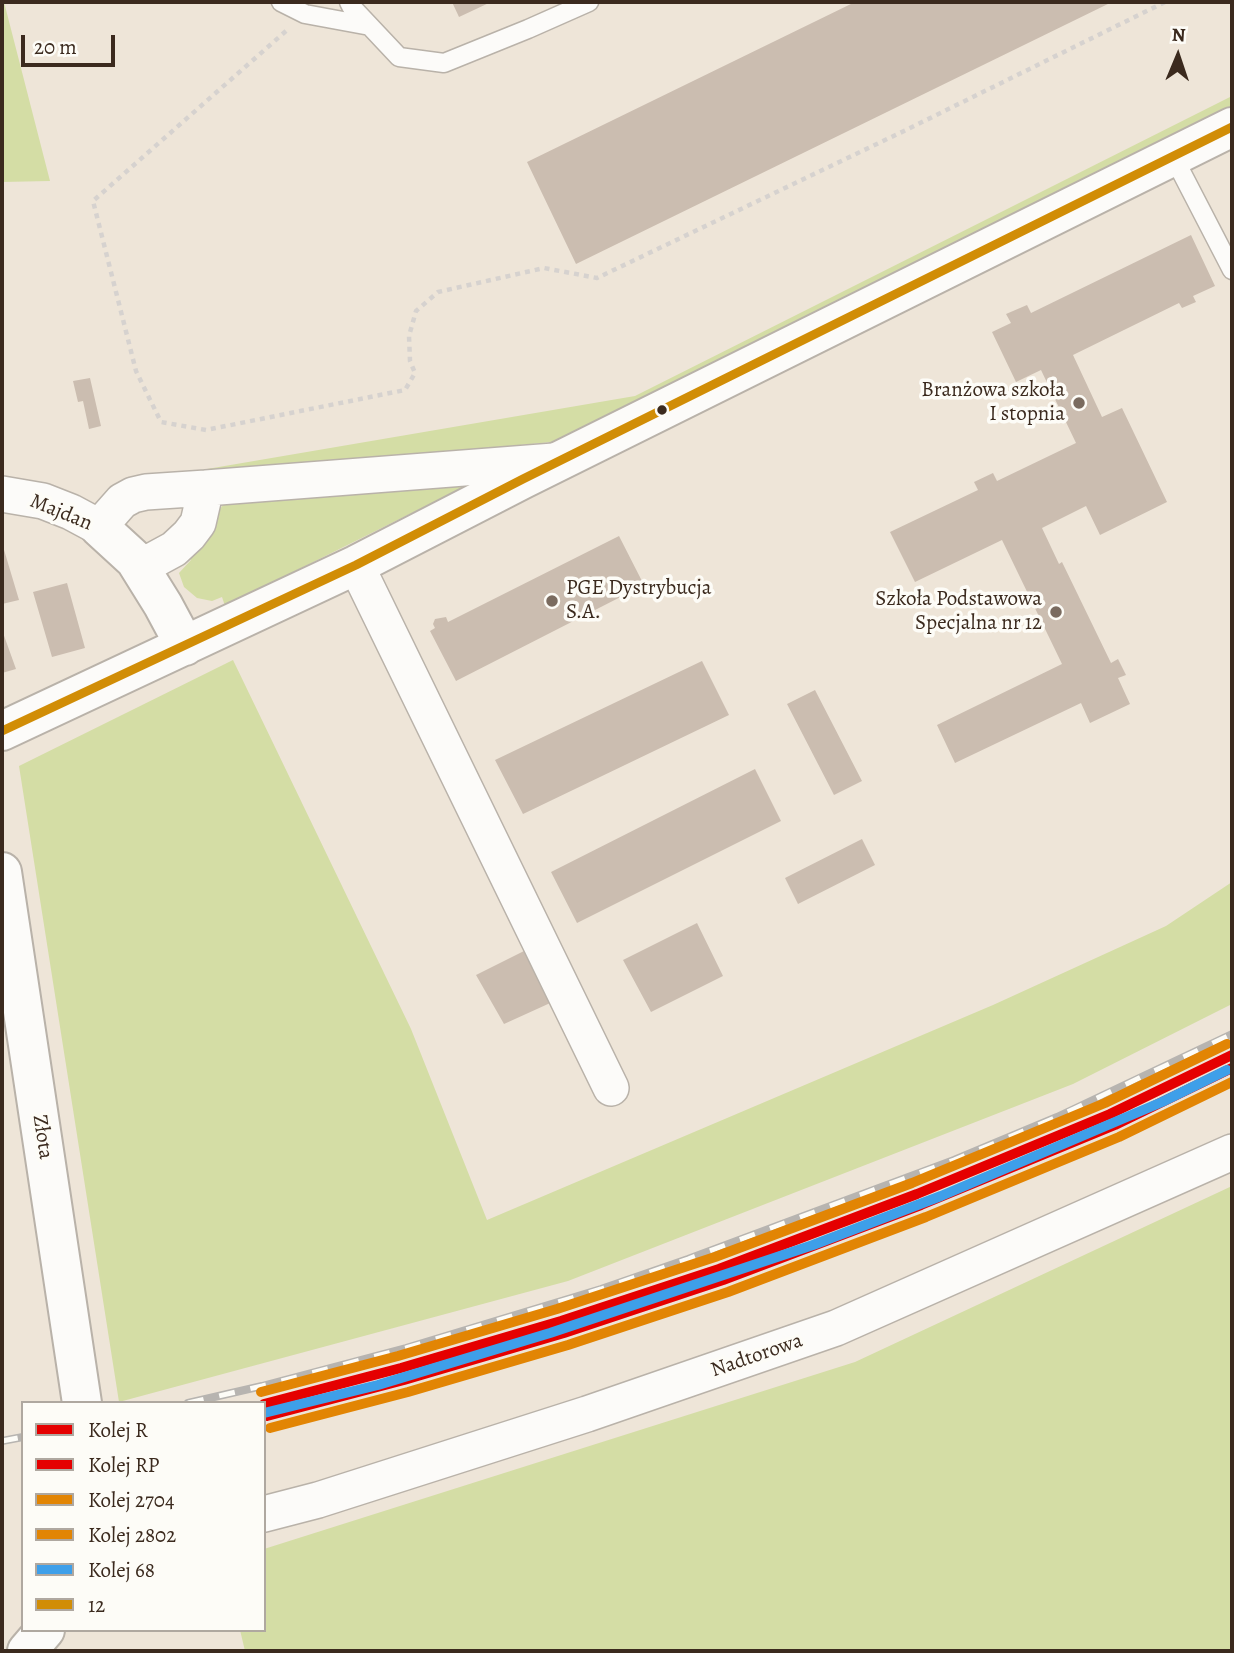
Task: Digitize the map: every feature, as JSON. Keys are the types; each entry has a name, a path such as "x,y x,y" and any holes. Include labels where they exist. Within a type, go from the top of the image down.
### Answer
{"street":[{"path":"2,731 355,565 1232,127"},
{"path":"99,527 122,501 146,492 561,460"},
{"path":"139,568 174,549 189,535 198,523 206,488"},
{"name":"Majdan","path":"2,494 43,502 71,512 99,527 135,560 185,646"},
{"path":"355,565 611,1088"},
{"name":"Złota","path":"2,872 82,1401"},
{"name":"Nadtorowa","path":"266,1513 318,1500 587,1414 836,1328 1232,1152"},
{"path":"27,1651 44,1632"}],"lane":[{"path":"281,2 306,14 370,26"},
{"path":"349,2 399,57 444,63 589,2"},
{"path":"1173,156 1232,270"}],"path":[{"path":"306,14 93,201 136,370 161,422 206,430 405,390 415,373 410,361 409,335 415,311 438,292 544,268 597,278 1165,2"}],"green space":[{"path":"4,2 50,181 2,182"},
{"path":"1232,96 1232,109 562,441 125,483 635,396"},
{"path":"476,481 225,606 222,597 212,601 197,598 184,587 179,573 191,560 186,555 223,505"},
{"path":"233,660 411,1029 487,1220 993,1005 1166,926 1232,882 1232,1004 1073,1084 568,1281 119,1401 19,766"},
{"path":"1232,1186 1232,1651 245,1651 240,1632 266,1632 266,1548 855,1362"}],"building":[{"path":"452,2 491,2 459,17"},
{"path":"855,2 1112,2 576,264 527,162"},
{"path":"1191,235 1215,286 1193,296 1196,302 1182,308 1179,303 1073,355 1102,417 1122,408 1167,502 1100,535 1086,506 1042,528 1059,564 1062,562 1111,663 1118,659 1126,675 1118,678 1130,704 1090,723 1081,703 955,763 937,725 1062,664 1002,540 915,582 890,532 978,490 974,482 993,473 997,481 1076,443 1041,370 1016,382 992,332 1011,323 1006,314 1027,305 1031,313"},
{"path":"90,378 101,426 89,429 83,401 78,402 73,381"},
{"name":"PGE Dystrybucja S.A.","path":"619,536 644,585 456,681 430,631 435,628 435,619 446,617 448,622"},
{"path":"2,543 19,600 2,604"},
{"path":"67,583 85,648 52,657 33,592"},
{"path":"2,630 16,669 2,673"},
{"path":"702,661 729,715 523,814 495,760"},
{"path":"815,690 862,781 834,795 787,704"},
{"path":"755,769 781,821 577,923 551,872"},
{"path":"862,839 875,865 798,904 785,878"},
{"path":"697,923 723,976 651,1012 623,960"},
{"path":"530,948 559,999 504,1024 476,975"}],"railway":[{"path":"197,1401 406,1348 601,1289 688,1259 954,1160 1057,1117 1232,1034"},
{"path":"2,1441 21,1437"}],"rail line":[{"name":"2704","path":"261,1392 398,1356 557,1309 715,1257 912,1183 1105,1103 1227,1044"},
{"name":"R","path":"266,1403 401,1368 561,1321 719,1269 917,1194 1110,1114 1232,1055"},
{"name":"RP","path":"267,1416 404,1380 564,1333 723,1280 921,1205 1115,1125 1232,1068"},
{"name":"68","path":"266,1413 378,1385 550,1333 813,1245 941,1196 1162,1102 1227,1070"},
{"name":"2802","path":"270,1428 408,1392 568,1345 728,1292 926,1217 1119,1137 1232,1082"}],"transit line":[{"name":"12","path":"2,731 356,565 523,479 1232,127"}],"place":[{"name":"Branżowa szkoła I stopnia","path":"1079,403"},
{"name":"PGE Dystrybucja S.A.","path":"552,601"},
{"name":"Szkoła Podstawowa Specjalna nr 12","path":"1056,612"}]}
